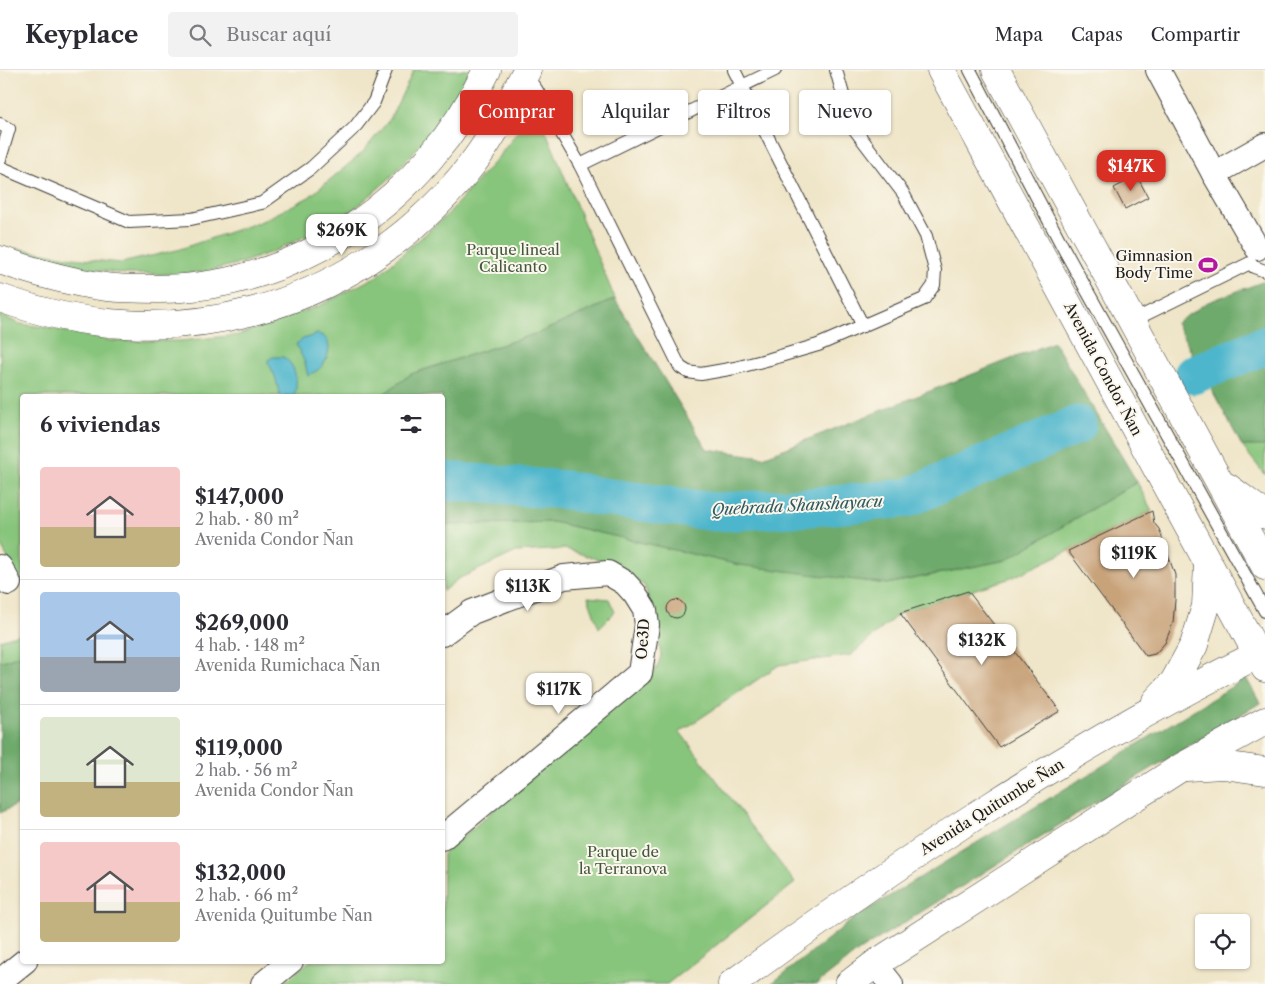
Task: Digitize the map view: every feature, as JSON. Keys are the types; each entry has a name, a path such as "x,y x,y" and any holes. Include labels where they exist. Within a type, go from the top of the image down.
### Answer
{"main road":[{"path":"0,260 64,279 107,287 176,288 213,285 251,276 284,264 319,249 383,206 437,150 458,122 487,70"},
{"name":"Avenida Condor Ñan","path":"941,70 1208,564 1262,658"},
{"path":"996,70 1265,566"},
{"path":"0,298 56,314 104,323 169,324 219,320 261,310 297,298 336,280 370,259 406,233 424,216 465,173 488,142 512,101 526,72"},
{"path":"350,229 370,259"},
{"path":"1220,482 1265,515"},
{"path":"1146,712 1174,682 1194,645 1206,606 1208,564"},
{"name":"Avenida Quitumbe Ñan","path":"732,984 835,909 949,832 1146,712 1262,658"},
{"path":"849,984 883,974 1180,768 1265,721"},
{"path":"1180,768 1223,766 1265,771"}],"street":[{"path":"1158,70 1214,174 1257,248"},
{"path":"1214,174 1265,145"},
{"name":"Oe3D","path":"445,632 472,612 564,577 608,573 625,583 635,594 645,610 647,625 640,673 445,836"},
{"path":"0,981 21,964"},
{"path":"263,984 287,964"}],"lane":[{"path":"0,167 129,222 191,219 262,203 311,168 355,127 374,102 386,70"},
{"path":"734,70 863,326"},
{"path":"580,165 775,70"},
{"path":"526,72 580,165 680,367 688,372 701,374 752,364 818,345 924,299 934,286 935,270 926,236 903,193 852,126 836,70"},
{"path":"970,70 1065,251 1265,611"},
{"path":"0,124 8,129 0,159"},
{"path":"1132,321 1250,263 1254,267 1265,271"}],"green space":[{"path":"414,70 470,70 432,132 389,179 353,210 310,234 272,252 241,263 204,272 125,274 43,262 15,248 73,258 121,263 177,250 262,221 309,197 362,153 390,119"},
{"name":"Parque lineal Calicanto","path":"515,135 548,135 615,299 541,332 411,374 384,394 20,394 20,580 0,544 0,315 20,324 112,341 180,341 238,335 321,305 377,276 447,215 500,155"},
{"path":"1265,281 1265,446 1242,446 1176,323 1208,302"},
{"path":"615,299 707,449 763,457 1054,342 1137,482 1006,560 887,584 739,565 553,522 445,525 445,394 384,394 411,374 541,332"},
{"path":"1265,442 1265,475 1242,446"},
{"name":"Parque de la Terranova","path":"1137,482 1152,511 1011,578 900,613 851,655 779,665 680,732 795,883 667,984 282,984 306,964 445,964 445,852 657,668 661,656 658,636 645,586 605,562 566,549 516,552 458,579 445,589 445,525 553,522 727,562 887,584 1006,560"},
{"path":"588,597 609,599 615,612 599,628"},
{"path":"20,634 20,655 0,662 0,640"},
{"path":"20,655 20,803 0,813 0,662"},
{"path":"1246,678 1260,703 1096,802 859,951 817,984 771,984 857,916"}],"water":[{"path":"318,334 326,339 328,344 327,358 317,371 308,376 305,363 296,344 303,339"},
{"path":"273,357 283,357 291,364 296,380 294,394 280,394 275,376 268,360"}],"building":[{"path":"1137,176 1148,197 1125,209 1114,188"},
{"path":"1152,511 1154,523 1159,529 1175,575 1175,600 1173,623 1165,643 1155,654 1146,656 1068,551"},
{"path":"968,591 1060,711 999,747 900,613"},
{"path":"672,600 680,600 685,605 683,616 672,618 667,613 667,605"}],"waterway":[{"name":"Quebrada Shanshayacu","path":"1193,375 1265,345"},
{"name":"Quebrada Shanshayacu","path":"445,481 567,490 596,496 715,512 811,507 907,498 1077,425"}],"place":[{"name":"Gimnasion Body Time","path":"1208,265"}]}
